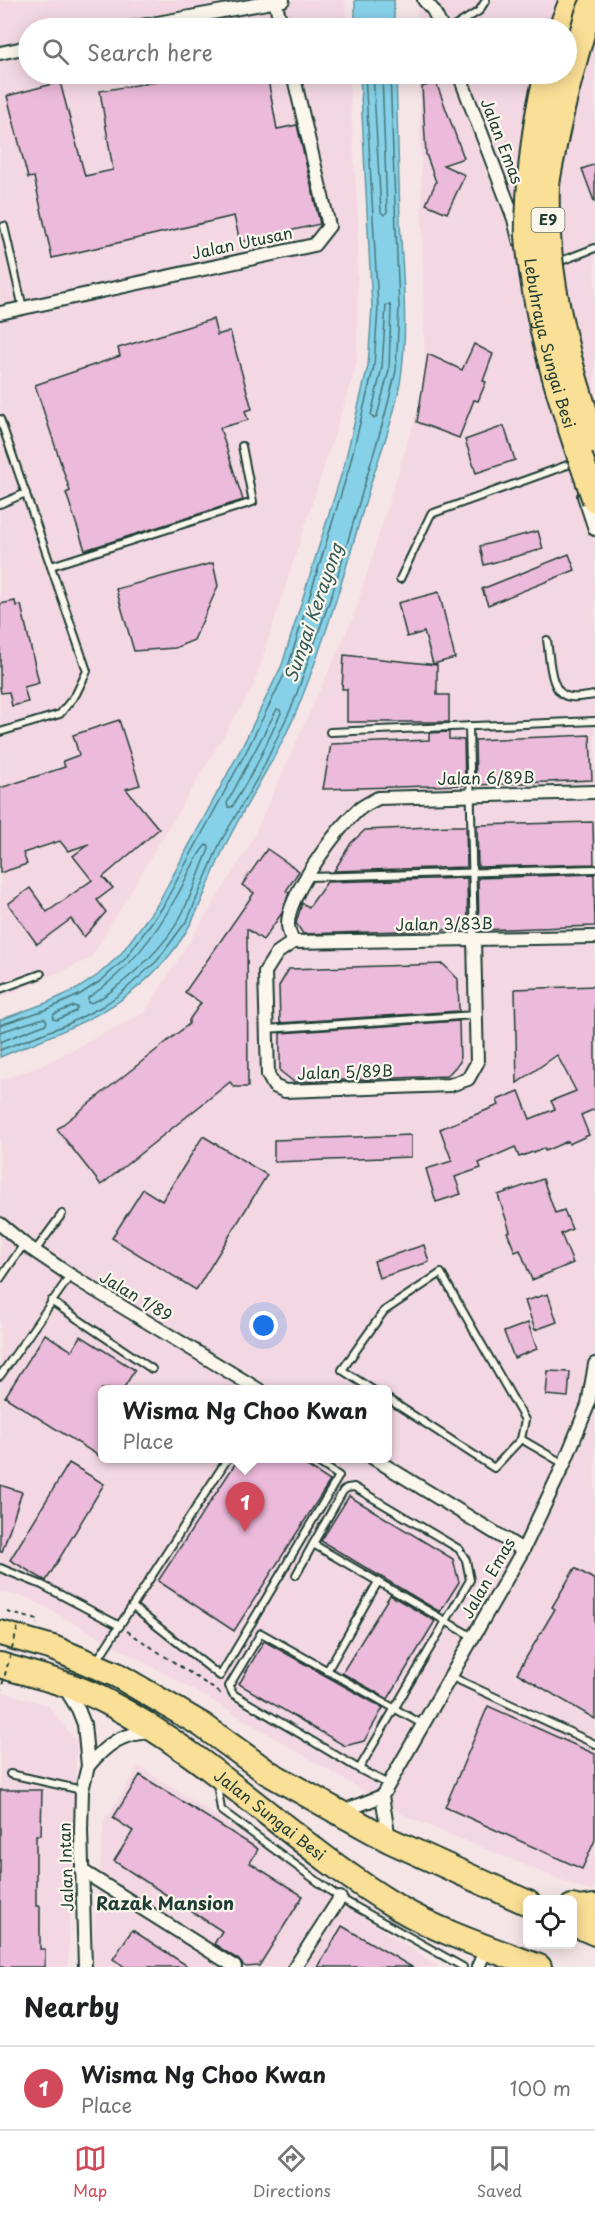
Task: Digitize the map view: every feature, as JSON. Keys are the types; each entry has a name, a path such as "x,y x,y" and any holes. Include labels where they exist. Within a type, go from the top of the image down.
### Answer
{"highway":[{"path":"565,18 572,0"},
{"name":"Lebuhraya Sungai Besi","path":"577,50 594,0"},
{"name":"Lebuhraya Sungai Besi","path":"544,84 539,104 532,163 528,234 537,303 566,419 595,500"},
{"name":"Lebuhraya Sungai Besi","path":"567,84 547,184 548,235 559,320 582,405 595,441"},
{"name":"Jalan Sungai Besi","path":"9,1628 117,1675 202,1725 267,1772 389,1840 492,1887"},
{"name":"Jalan Sungai Besi","path":"0,1665 61,1683 109,1702 215,1771 351,1877 389,1901 447,1931 483,1957 539,1967"},
{"path":"492,1887 526,1895"},
{"path":"492,1887 523,1901"},
{"path":"577,1908 595,1907"},
{"path":"577,1925 595,1933"}],"street":[{"path":"424,0 437,18"},
{"path":"185,18 279,1 281,18"},
{"path":"0,53 18,49"},
{"name":"Jalan Utusan","path":"0,313 314,245 329,226 295,84"},
{"name":"Jalan Emas","path":"463,84 514,219 573,463 595,529"},
{"name":"Jalan Emas","path":"514,219 545,267 595,420"},
{"name":"Jalan 6/89B","path":"307,877 342,827 360,808 378,798 595,792"},
{"path":"293,942 288,926 291,908 307,877"},
{"name":"Jalan 3/83B","path":"293,942 595,937"},
{"name":"Jalan 5/89B","path":"293,942 277,953 265,972 268,1075 274,1086 285,1091 450,1085 468,1079 477,1063 474,940"},
{"name":"Jalan 1/89","path":"0,1224 70,1275 252,1385"},
{"name":"Jalan Emas","path":"382,1796 523,1550 564,1464 588,1405 595,1364"},
{"path":"381,1463 523,1550"},
{"name":"Jalan Intan","path":"61,1683 78,1708 84,1724 88,1766 82,1790 81,1870 86,1934 85,1967"},
{"path":"88,1766 103,1749 118,1738 136,1732 156,1731"},
{"path":"340,1813 382,1796 389,1840"},
{"path":"81,1870 236,1967"},
{"path":"295,1967 340,1898"}],"lane":[{"path":"468,18 479,11 486,0"},
{"path":"4,226 23,308"},
{"path":"545,267 595,248"},
{"path":"0,419 87,671 76,694 60,714 0,732"},
{"path":"51,566 253,502 242,446"},
{"path":"400,579 431,514 573,463"},
{"path":"0,504 26,493"},
{"path":"547,640 555,687 560,694 569,698 595,695"},
{"path":"330,732 595,721"},
{"path":"469,726 474,940"},
{"path":"307,877 595,869"},
{"path":"0,989 41,974"},
{"path":"266,1029 476,1015"},
{"path":"0,1279 62,1214"},
{"path":"366,1385 342,1370 384,1311 441,1273 525,1420 522,1440 494,1468 392,1402"},
{"path":"0,1376 70,1275"},
{"path":"51,1301 152,1369"},
{"path":"522,1440 564,1464"},
{"path":"95,1664 225,1463"},
{"path":"133,1607 220,1676 339,1476 320,1463"},
{"path":"296,1575 343,1491 351,1487 357,1488 459,1550 464,1554 470,1570 470,1580 447,1622 359,1769"},
{"path":"313,1544 473,1637"},
{"path":"0,1568 42,1585 120,1626"},
{"path":"327,1671 378,1582"},
{"path":"388,1784 230,1691 229,1686 261,1633 422,1724"},
{"path":"450,1676 595,1744"},
{"path":"215,1771 220,1810 340,1898 463,1967"},
{"path":"10,1774 82,1790"}],"path":[{"path":"120,1626 220,1693 230,1691"},
{"path":"0,1693 9,1628"}],"shaded area":[{"path":"0,0 345,0 346,18 18,18 18,84 350,84 358,217 357,365 253,687 90,959 0,998"},
{"path":"417,0 595,0 595,1888 588,1891 407,1817 199,1693 29,1598 0,1592 0,1080 43,1065 145,1012 248,848 354,615 425,386 419,84 577,84 577,18 418,18"},
{"path":"0,1691 48,1705 77,1742 68,1967 0,1967"},
{"path":"139,1766 269,1850 346,1906 439,1967 91,1967 104,1821"}],"water":[{"path":"355,0 394,0 394,18 355,18"},
{"name":"Sungai Kerayong","path":"361,84 396,84 405,313 400,384 337,598 299,705 225,846 191,923 173,951 143,983 106,1010 0,1057 0,1020 77,989 98,975 120,955 157,905 242,747 282,665 344,466 368,366 372,307"}],"building":[{"path":"61,84 85,176 113,170 100,91 142,84 269,84 277,129 297,125 320,224 240,242 234,216 52,258 34,177 28,178 7,96"},
{"path":"437,84 464,158 443,165 465,175 447,213 426,204 436,182 426,154 422,87"},
{"path":"595,164 595,201 594,201 582,169"},
{"path":"213,319 217,335 230,331 252,409 245,411 248,420 220,428 243,500 85,550 66,493 70,491 35,385 120,356 118,348"},
{"path":"474,344 493,354 483,381 486,382 478,401 474,400 459,438 417,422 428,354 462,370"},
{"path":"504,426 515,460 476,473 465,440"},
{"path":"538,531 543,549 484,565 480,546"},
{"path":"569,554 575,570 488,605 482,589"},
{"path":"213,563 218,586 194,640 175,648 134,651 116,589"},
{"path":"439,592 455,658 433,664 424,632 407,637 398,603"},
{"path":"15,601 16,606 21,605 39,683 24,687 28,702 12,706 9,692 1,693 0,688 0,604"},
{"path":"344,655 437,665 437,695 449,695 449,722 347,722 347,689 342,689"},
{"path":"119,720 140,785 126,789 159,829 103,877 113,888 97,900 106,912 84,937 71,919 37,944 8,904 30,888 47,912 92,880 73,856 89,844 68,851 60,841 23,853 27,864 0,873 0,788 65,767 63,761 79,755 73,735"},
{"path":"449,732 449,739 464,740 465,785 323,789 331,744 429,740 429,733"},
{"path":"590,735 592,780 476,785 475,740"},
{"path":"593,822 594,864 478,867 477,825"},
{"path":"466,826 467,867 334,871 351,843 365,830"},
{"path":"267,849 299,871 286,891 289,893 282,913 263,940 247,929 248,1087 234,1087 230,1082 101,1185 57,1129 189,1024 189,1020 201,1003 185,992 254,893 242,885"},
{"path":"594,874 595,926 479,930 478,878"},
{"path":"467,878 468,929 303,934 296,923 302,903 309,907 327,882"},
{"path":"443,964 458,979 459,1011 280,1023 279,986 289,969"},
{"path":"595,986 595,1109 581,1115 589,1135 569,1144 568,1141 545,1151 544,1148 519,1157 515,1147 479,1163 481,1168 455,1177 461,1194 436,1202 426,1169 452,1161 440,1129 499,1105 497,1100 519,1091 530,1119 555,1109 551,1101 576,1091 557,1055 517,1083 515,989"},
{"path":"459,1021 460,1062 447,1076 294,1082 280,1071 280,1033"},
{"path":"411,1135 411,1157 274,1162 274,1140"},
{"path":"203,1136 267,1175 196,1290 112,1238 143,1189 162,1201"},
{"path":"543,1179 555,1213 564,1210 572,1229 561,1234 573,1263 532,1280 520,1250 515,1252 507,1232 510,1231 498,1195"},
{"path":"424,1245 429,1262 379,1278 374,1261"},
{"path":"548,1294 557,1322 535,1330 525,1301"},
{"path":"528,1323 537,1349 514,1358 504,1332"},
{"path":"45,1334 72,1351 81,1336 135,1370 126,1385 98,1385 98,1455 5,1397"},
{"path":"548,1371 570,1372 568,1397 546,1395"},
{"path":"69,1463 104,1484 46,1581 10,1560"},
{"path":"236,1463 303,1463 330,1481 234,1631 158,1581"},
{"path":"0,1485 22,1492 2,1552 0,1552"},
{"path":"349,1496 453,1559 459,1582 440,1612 321,1541"},
{"path":"575,1568 595,1580 595,1719 517,1673 555,1609 552,1607"},
{"path":"390,1595 435,1621 388,1699 342,1673"},
{"path":"264,1641 383,1708 364,1741 345,1746 239,1684"},
{"path":"488,1706 595,1754 595,1840 582,1869 445,1807"},
{"path":"140,1775 258,1849 250,1863 303,1896 259,1966 246,1967 214,1944 222,1931 114,1861 133,1831 113,1818"},
{"path":"0,1790 42,1790 41,1835 36,1835 36,1906 40,1906 40,1949 45,1949 45,1967 0,1967"},
{"path":"342,1926 412,1967 318,1967"},
{"path":"132,1930 189,1967 125,1967 113,1959"}],"place":[{"name":"Wisma Ng Choo Kwan","path":"245,1532"}],"district":[{"name":"Razak Mansion","path":"165,1904"}]}
